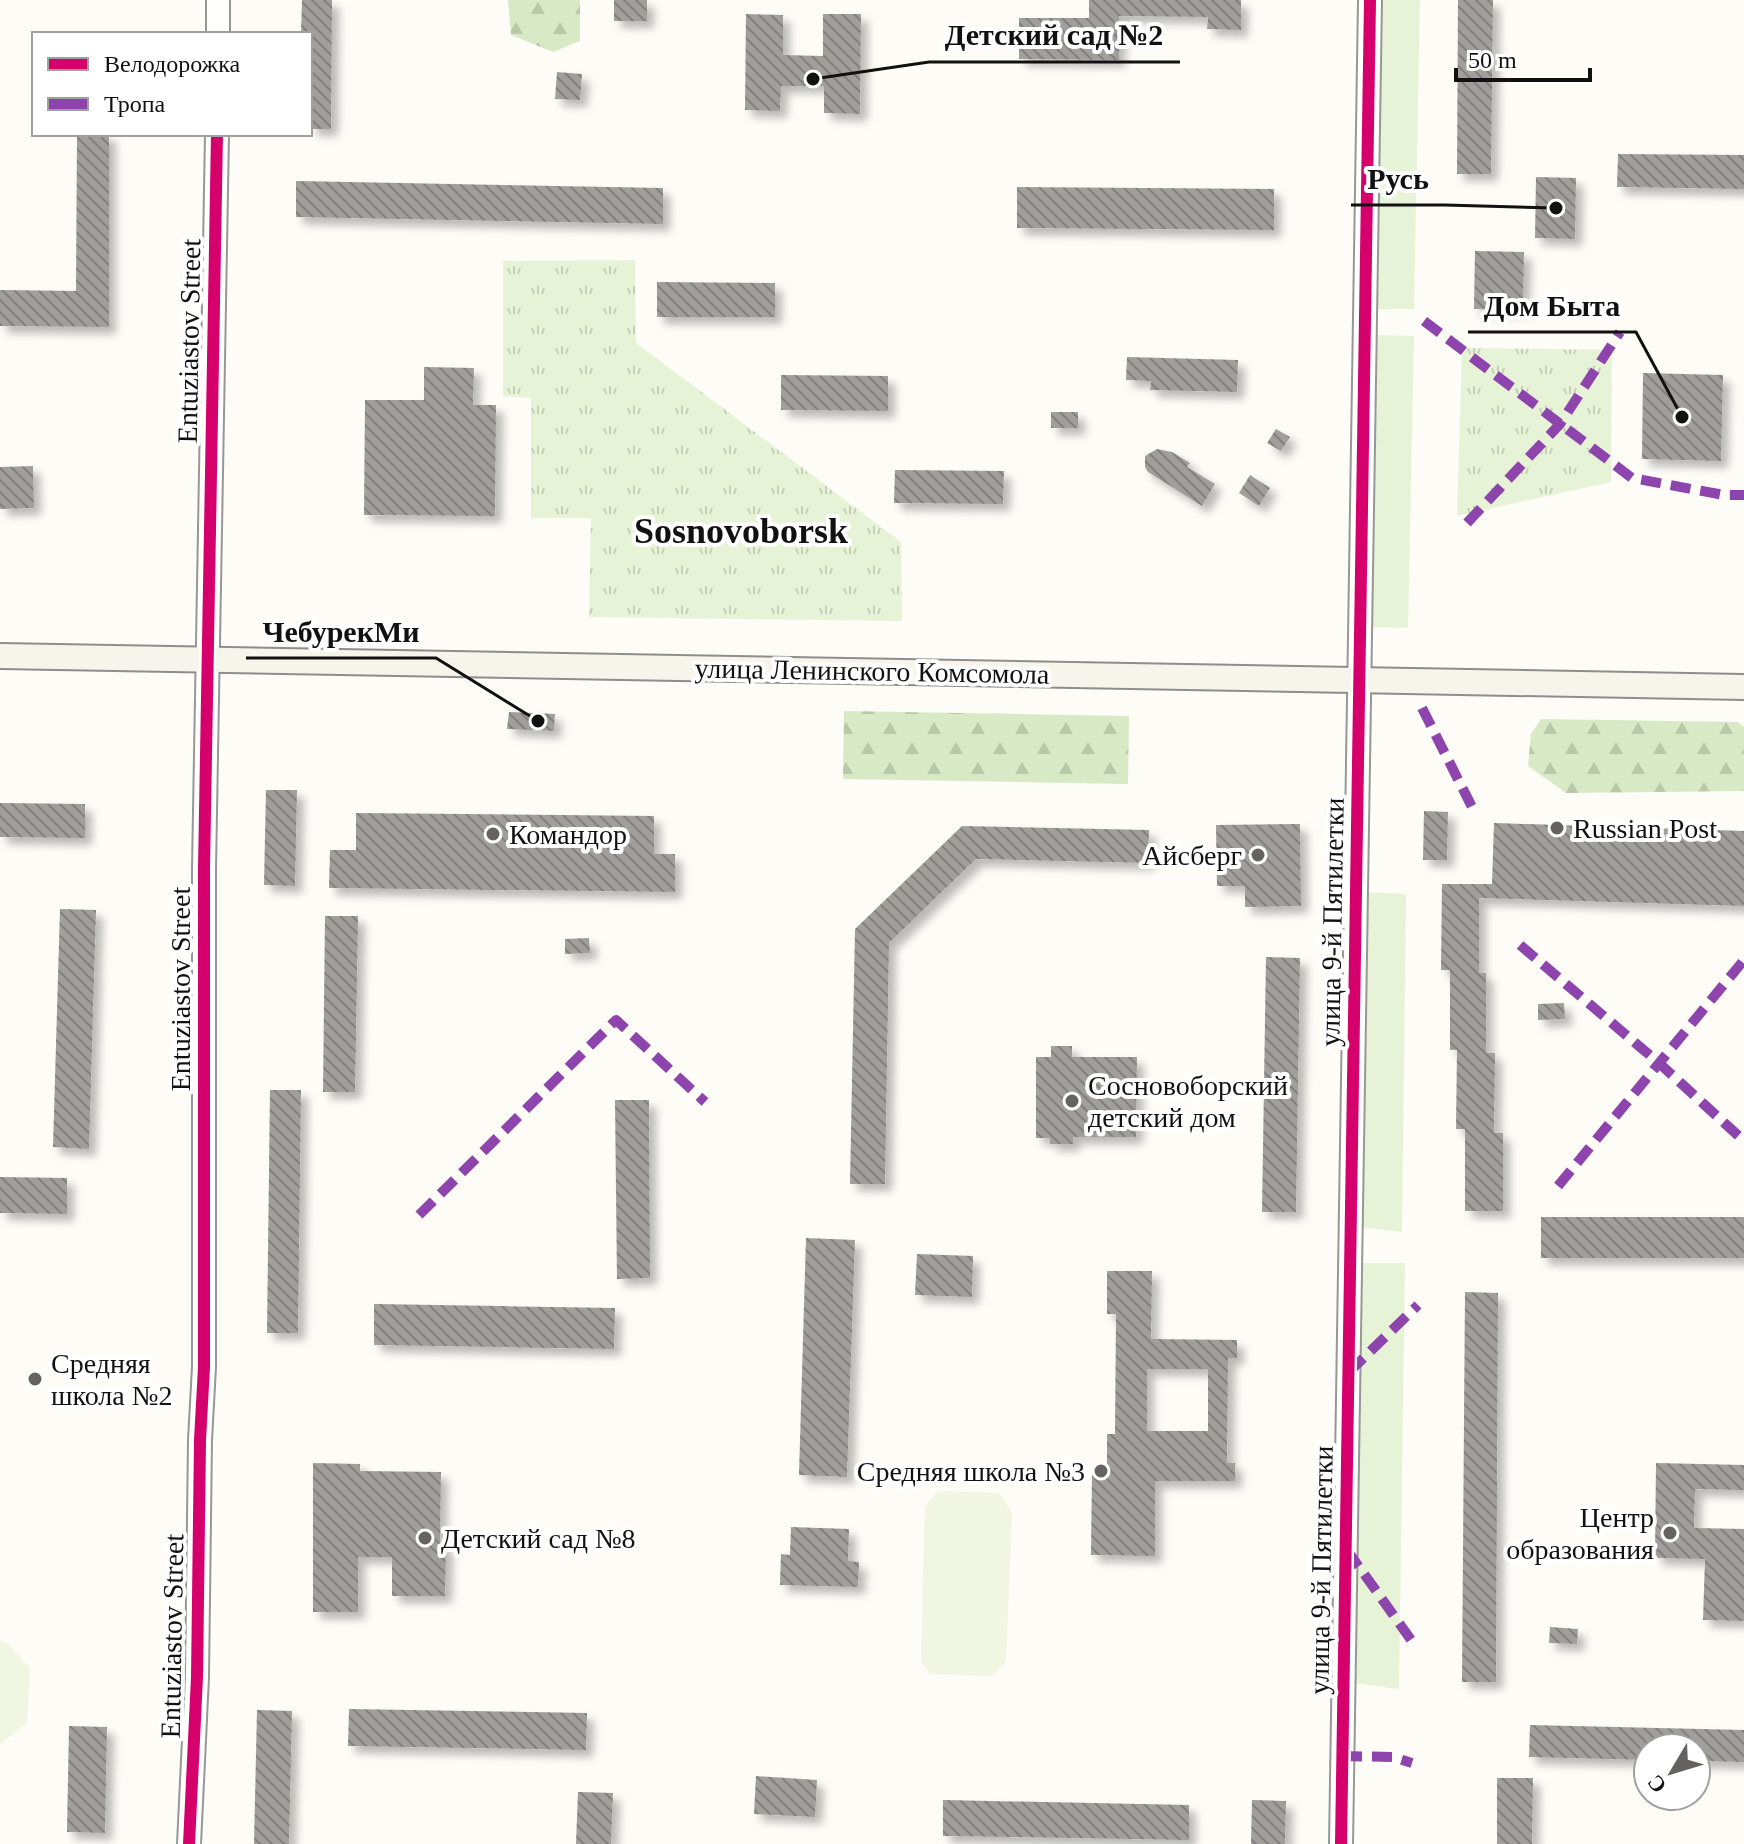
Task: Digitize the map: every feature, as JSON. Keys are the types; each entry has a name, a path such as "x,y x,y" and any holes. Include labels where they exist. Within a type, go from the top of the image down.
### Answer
{"main road":[{"name":"улица Ленинского Комсомола","path":"0,656 1744,687"}],"street":[{"path":"218,0 218,32"},
{"name":"улица 9-й Пятилетки","path":"1341,1844 1370,0"},
{"name":"Entuziastov Street","path":"189,1844 197,1677 204,1367 204,868 217,136"}],"green space":[{"path":"508,0 580,0 580,41 553,52 511,35"},
{"path":"1383,0 1420,0 1414,309 1377,309"},
{"path":"635,260 636,343 901,542 902,621 589,617 591,518 531,518 531,398 503,396 503,261"},
{"path":"1374,335 1414,336 1408,628 1368,627"},
{"path":"1462,348 1612,350 1611,482 1457,516"},
{"path":"844,711 1129,716 1128,784 843,779"},
{"path":"1541,719 1738,722 1744,727 1744,791 1566,793 1528,766 1531,734"},
{"path":"1364,892 1406,894 1402,1232 1362,1227"},
{"path":"1357,1263 1405,1263 1399,1689 1354,1683"},
{"path":"938,1491 999,1493 1012,1512 1006,1662 992,1676 930,1674 921,1662 925,1506"},
{"path":"0,1641 5,1641 30,1668 27,1723 0,1744"}],"building":[{"path":"302,0 332,0 331,129 312,129 312,32 301,32"},
{"path":"614,0 647,0 647,21 614,21"},
{"path":"1089,0 1241,0 1241,30 1207,29 1208,17 1119,16 1119,60 1019,59 1019,18 1089,18"},
{"path":"1458,0 1493,0 1491,174 1457,174"},
{"path":"746,14 783,15 783,55 823,56 823,14 861,14 860,114 824,113 824,86 781,86 780,111 745,110"},
{"path":"557,72 582,74 580,100 555,99"},
{"path":"77,136 109,136 109,327 0,326 0,290 76,291"},
{"path":"1618,154 1744,155 1744,189 1617,187"},
{"path":"1536,177 1576,178 1575,239 1535,238"},
{"path":"296,181 663,188 663,224 296,217"},
{"path":"1017,187 1274,189 1274,230 1017,228"},
{"path":"1475,251 1524,252 1523,309 1474,309"},
{"path":"657,282 775,283 775,317 657,317"},
{"path":"1127,357 1238,360 1237,392 1150,390 1151,381 1126,380"},
{"path":"424,367 474,368 473,405 496,405 495,516 364,515 365,400 424,400"},
{"path":"1643,373 1723,375 1721,461 1642,459"},
{"path":"781,375 888,376 888,411 781,410"},
{"path":"1051,412 1078,412 1078,428 1051,428"},
{"path":"1276,429 1290,437 1281,451 1267,443"},
{"path":"1157,449 1172,452 1190,463 1187,467 1215,484 1202,506 1148,472 1145,456"},
{"path":"33,466 34,508 0,509 0,467"},
{"path":"895,470 1004,471 1003,504 894,503"},
{"path":"1250,475 1270,488 1259,506 1239,493"},
{"path":"509,712 555,714 554,731 507,729"},
{"path":"266,790 297,790 295,886 264,885"},
{"path":"0,803 85,804 85,838 0,837"},
{"path":"1424,811 1448,812 1447,860 1423,860"},
{"path":"356,813 654,816 654,854 675,854 675,892 329,888 330,850 356,850"},
{"path":"1494,823 1744,831 1744,906 1479,898 1479,973 1486,973 1486,1053 1495,1053 1494,1133 1503,1133 1503,1211 1465,1211 1465,1129 1456,1129 1457,1050 1450,1050 1450,970 1441,970 1442,884 1492,884"},
{"name":"Айсберг","path":"1300,824 1301,906 1245,907 1245,886 1217,886 1216,825"},
{"path":"962,826 1149,830 1148,863 976,859 889,943 885,1184 850,1184 855,929"},
{"path":"60,909 96,910 89,1149 53,1147"},
{"path":"325,916 358,916 355,1092 323,1092"},
{"path":"589,938 590,953 565,954 565,939"},
{"path":"1266,957 1300,958 1296,1212 1262,1212"},
{"path":"1564,1003 1565,1019 1538,1020 1538,1004"},
{"name":"Сосновоборский детский дом","path":"1051,1046 1072,1046 1072,1057 1137,1057 1136,1137 1073,1137 1073,1144 1050,1144 1050,1138 1036,1138 1036,1057 1051,1057"},
{"path":"270,1090 301,1090 298,1333 267,1333"},
{"path":"615,1100 649,1100 650,1278 617,1279"},
{"path":"0,1177 67,1178 67,1214 0,1213"},
{"path":"1541,1217 1744,1217 1744,1258 1541,1258"},
{"path":"806,1238 855,1240 847,1477 799,1475"},
{"path":"917,1254 973,1256 972,1297 915,1295"},
{"path":"1107,1271 1152,1271 1151,1339 1237,1340 1237,1358 1228,1358 1227,1463 1235,1463 1235,1481 1155,1481 1155,1556 1091,1555 1092,1475 1107,1476 1107,1434 1115,1434 1116,1314 1107,1314","holes":["1147,1369 1208,1369 1208,1431 1147,1431"]},
{"path":"1465,1292 1498,1293 1496,1682 1462,1682"},
{"path":"374,1304 615,1308 614,1349 374,1345"},
{"path":"313,1463 360,1464 360,1471 441,1472 440,1545 446,1545 445,1596 392,1596 392,1557 358,1557 358,1612 313,1612"},
{"path":"1656,1463 1744,1465 1744,1490 1695,1489 1694,1528 1744,1529 1744,1621 1703,1620 1705,1559 1655,1558"},
{"path":"791,1527 849,1529 848,1561 859,1562 858,1587 780,1585 781,1554 790,1555"},
{"path":"1550,1627 1578,1629 1577,1644 1549,1643"},
{"path":"349,1709 587,1713 586,1750 348,1746"},
{"path":"257,1710 292,1711 289,1844 254,1844"},
{"path":"1530,1725 1744,1730 1744,1762 1712,1761 1712,1732 1632,1732 1632,1760 1529,1757"},
{"path":"69,1726 107,1727 105,1833 67,1832"},
{"path":"756,1776 817,1780 815,1817 754,1814"},
{"path":"1497,1778 1533,1778 1532,1844 1497,1844"},
{"path":"578,1792 613,1793 611,1844 576,1844"},
{"path":"943,1800 1189,1805 1189,1840 943,1836"},
{"path":"1252,1800 1286,1801 1285,1844 1251,1844"}],"marked path":[{"path":"1424,321 1632,478 1724,495 1744,495"},
{"path":"1467,523 1560,424 1620,332"},
{"path":"1422,708 1472,807"},
{"path":"1520,945 1659,1063 1744,1141"},
{"path":"1558,1186 1744,960"},
{"path":"419,1215 616,1020 705,1102"},
{"path":"1349,1372 1418,1305"},
{"path":"1347,1550 1414,1644"},
{"path":"1342,1756 1393,1757 1412,1763"}],"cycle path":[{"path":"1341,1844 1370,0"},
{"path":"189,1844 197,1677 204,1367 204,868 217,136"}],"place":[{"name":"Детский сад №2","path":"813,79"},
{"name":"Русь","path":"1556,208"},
{"name":"Дом Быта","path":"1682,417"},
{"name":"ЧебурекМи","path":"538,721"},
{"name":"Russian Post","path":"1557,828"},
{"name":"Командор","path":"493,834"},
{"name":"Айсберг","path":"1258,855"},
{"name":"Сосновоборский детский дом","path":"1072,1101"},
{"name":"Средняя школа №2","path":"35,1379"},
{"name":"Средняя школа №3","path":"1101,1471"},
{"name":"Центр образования","path":"1670,1533"},
{"name":"Детский сад №8","path":"425,1538"}],"district":[{"name":"Sosnovoborsk","path":"741,531"}]}
